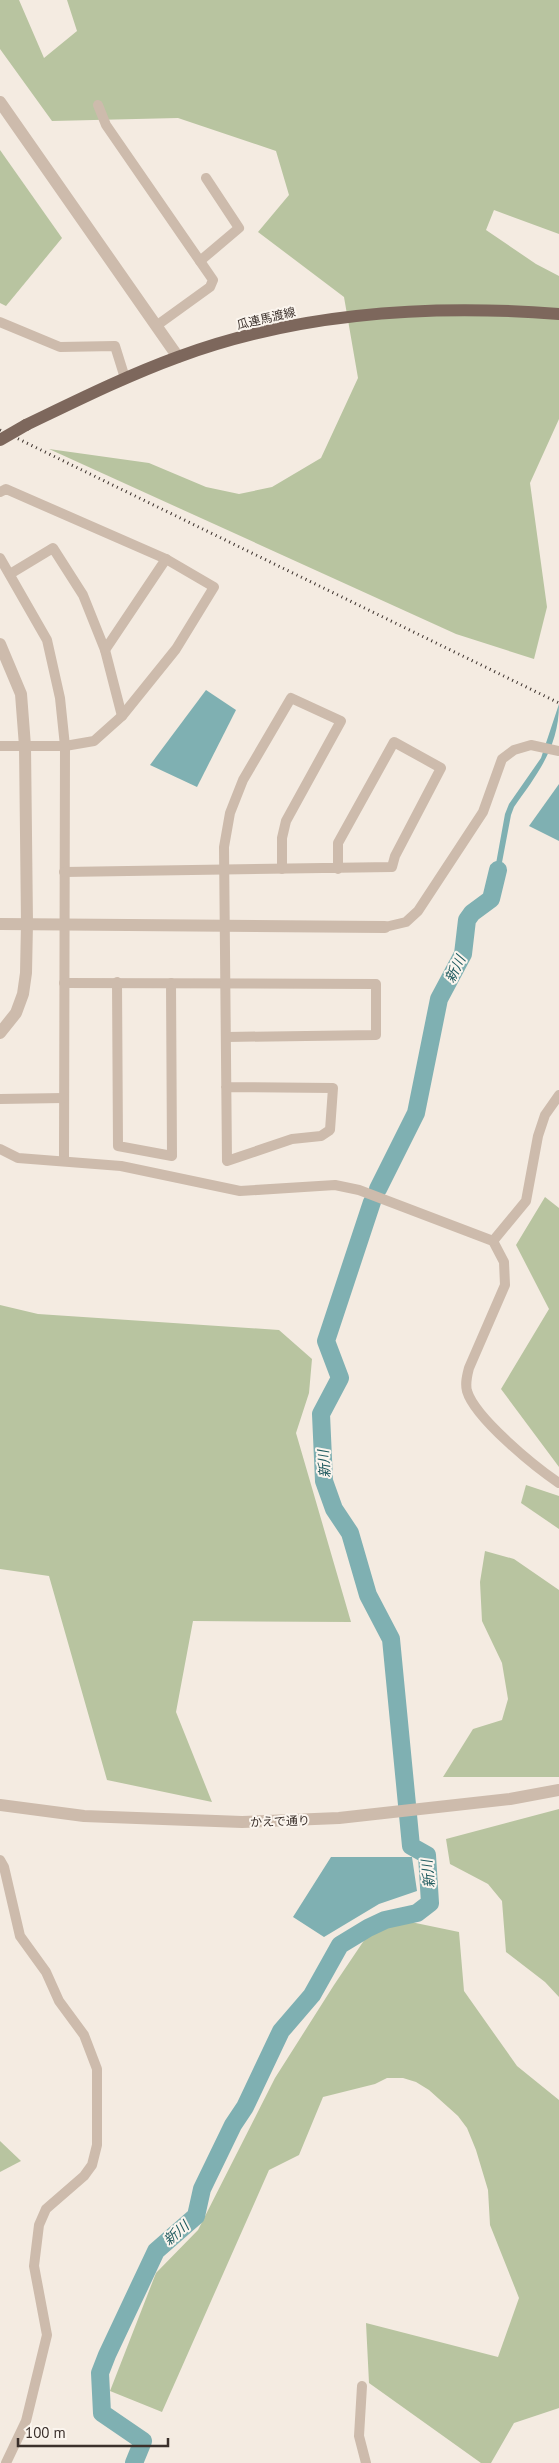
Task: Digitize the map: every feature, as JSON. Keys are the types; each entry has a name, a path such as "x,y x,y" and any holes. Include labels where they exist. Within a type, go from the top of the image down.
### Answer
{"main road":[{"name":"瓜連馬渡線","path":"0,440 26,425 125,378 178,357 266,331 337,317 472,312 559,314"}],"street":[{"path":"0,102 178,357"},
{"path":"98,105 106,125 212,280 210,287 156,326"},
{"path":"200,261 239,228 206,178"},
{"path":"0,322 60,347 115,346 125,378"},
{"path":"0,492 6,489 166,559 214,588 176,649 122,716 94,741 65,746 0,746"},
{"path":"10,574 53,548 82,595 105,650 122,716"},
{"path":"0,558 47,640 60,698 65,746 63,924 64,1161"},
{"path":"105,650 166,559"},
{"path":"0,644 21,694 25,746 27,923 26,973 23,994 16,1013 0,1033"},
{"path":"226,1087 333,1088 330,1130 321,1136 292,1139 226,1161 225,925 226,868 224,847 230,813 243,780 291,698 341,721 286,821 282,838 282,869"},
{"path":"64,872 226,868 338,869 392,867 395,856 441,768 394,742 338,843 338,869"},
{"path":"0,924 385,927 406,922 418,911 483,812 502,759 514,750 531,746 559,751"},
{"path":"117,982 118,1146 172,1156 171,983"},
{"path":"64,983 376,984 376,1034 226,1037"},
{"path":"493,1241 526,1201 538,1136 545,1115 559,1095"},
{"path":"0,1099 64,1098"},
{"path":"0,1149 18,1158 121,1166 179,1180 240,1191 335,1185 359,1190 493,1241 504,1262 505,1285 469,1368 466,1381 467,1391 471,1401 494,1428 535,1467 559,1484"},
{"name":"かえで通り","path":"0,1805 84,1816 242,1822 309,1820 397,1812 522,1798 559,1790"},
{"path":"0,1860 4,1867 20,1936 46,1972 59,2001 84,2035 97,2069 97,2145 92,2165 84,2176 46,2209 39,2226 34,2266 47,2335 26,2421 6,2463"},
{"path":"362,2386 359,2436 366,2463"}],"green space":[{"path":"0,0 19,0 44,58 77,31 67,0 559,0 559,234 494,210 486,230 536,264 559,276 559,419 530,483 547,607 534,659 456,634 49,449 149,463 206,487 239,494 272,487 321,458 358,378 344,297 258,232 289,195 276,151 178,118 52,121 0,49"},
{"path":"0,150 62,238 6,306 0,303"},
{"path":"545,1197 559,1208 559,1467 501,1389 549,1309 516,1245"},
{"path":"0,1305 38,1314 279,1330 312,1359 309,1393 296,1433 351,1622 193,1621 176,1712 212,1802 107,1780 49,1576 0,1569"},
{"path":"526,1485 559,1496 559,1529 521,1503"},
{"path":"485,1551 514,1559 559,1590 559,1777 443,1777 473,1729 502,1720 508,1699 502,1663 482,1621 480,1582"},
{"path":"559,1809 559,1997 545,1982 506,1952 502,1901 488,1884 450,1864 446,1839"},
{"path":"406,1921 459,1932 464,1991 517,2066 559,2100 559,2408 514,2423 491,2463 481,2463 369,2383 366,2323 498,2357 519,2298 490,2225 488,2190 467,2128 458,2116 429,2090 416,2082 403,2078 387,2078 375,2084 323,2097 299,2155 269,2170 162,2412 110,2391 156,2273 198,2230 275,2078 367,1936"},
{"path":"0,2141 21,2161 0,2172"}],"water":[{"path":"206,690 236,710 197,787 150,765"},
{"path":"559,704 555,733 546,759 514,807 511,815 496,894 491,891 505,814 509,804 541,758"},
{"path":"559,784 559,841 529,826"},
{"path":"331,1857 412,1857 417,1891 379,1904 324,1937 293,1917"}],"waterway":[{"name":"新川","path":"378,1189 416,1113 439,999 463,954 467,920 472,913 491,899 498,870"},
{"name":"新川","path":"134,2463 143,2441 102,2413 100,2373 156,2251 196,2216 202,2189 233,2125 245,2107 281,2031 312,1995 340,1945 385,1920 417,1913 430,1903 427,1855 411,1846 391,1639 368,1595 350,1533 334,1509 324,1481 321,1414 340,1378 326,1341 372,1202"}],"railway":[{"path":"0,430 559,703"}]}
